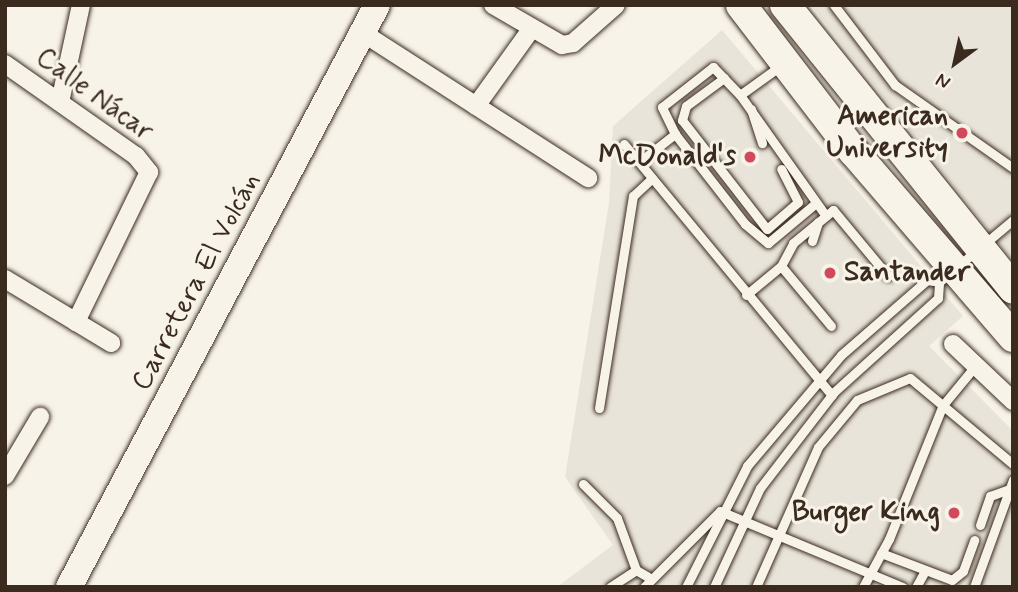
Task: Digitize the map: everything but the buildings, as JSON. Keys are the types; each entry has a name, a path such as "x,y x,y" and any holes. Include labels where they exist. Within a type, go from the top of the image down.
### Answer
{"main road":[{"path":"741,5 946,277 1013,337"},
{"path":"785,5 978,249 1013,289"}],"street":[{"path":"60,102 81,5"},
{"name":"Carretera El Volcán","path":"69,587 377,5"},
{"path":"493,5 562,45 573,43 616,5"},
{"path":"476,106 532,28"},
{"path":"363,33 588,178"},
{"name":"Calle Nácar","path":"5,64 60,102 149,172 76,322"},
{"path":"5,279 111,343"},
{"path":"954,344 1013,401"},
{"path":"5,476 40,417"}],"lane":[{"path":"834,5 895,85 1013,168"},
{"path":"740,95 785,62"},
{"path":"812,241 822,219 816,203 751,108 713,67 662,107 675,134 745,224 768,243 816,203"},
{"path":"724,78 686,106 682,120 767,229 798,202 781,169"},
{"path":"751,108 762,143"},
{"path":"639,162 675,134"},
{"path":"624,144 817,382 832,395"},
{"path":"599,408 633,196 652,178"},
{"path":"746,295 833,211 888,276"},
{"path":"714,587 744,520 774,468 832,395 860,362 938,298 946,277 1013,220"},
{"path":"782,263 797,255"},
{"path":"782,263 831,326"},
{"path":"686,587 720,512 747,466 817,382 927,280 946,277"},
{"path":"863,587 881,553 943,405 976,365"},
{"path":"756,587 818,447 857,400 910,378 1013,464"},
{"path":"583,484 617,518 636,570 646,582 720,512"},
{"path":"980,524 990,496 1011,484"},
{"path":"974,587 1011,484"},
{"path":"720,512 780,533 903,587"},
{"path":"881,553 925,571 957,578 974,540"},
{"path":"610,587 636,570"},
{"path":"916,587 925,571"}],"shaded area":[{"name":"American University","path":"811,5 1013,5 1013,261"},
{"path":"722,30 963,316 929,346 1013,431 1013,587 557,587 613,545 565,477 609,203 613,126"}],"place":[{"name":"American University","path":"962,133"},
{"name":"McDonald's","path":"750,157"},
{"name":"Santander","path":"830,273"},
{"name":"Burger King","path":"954,513"}]}
